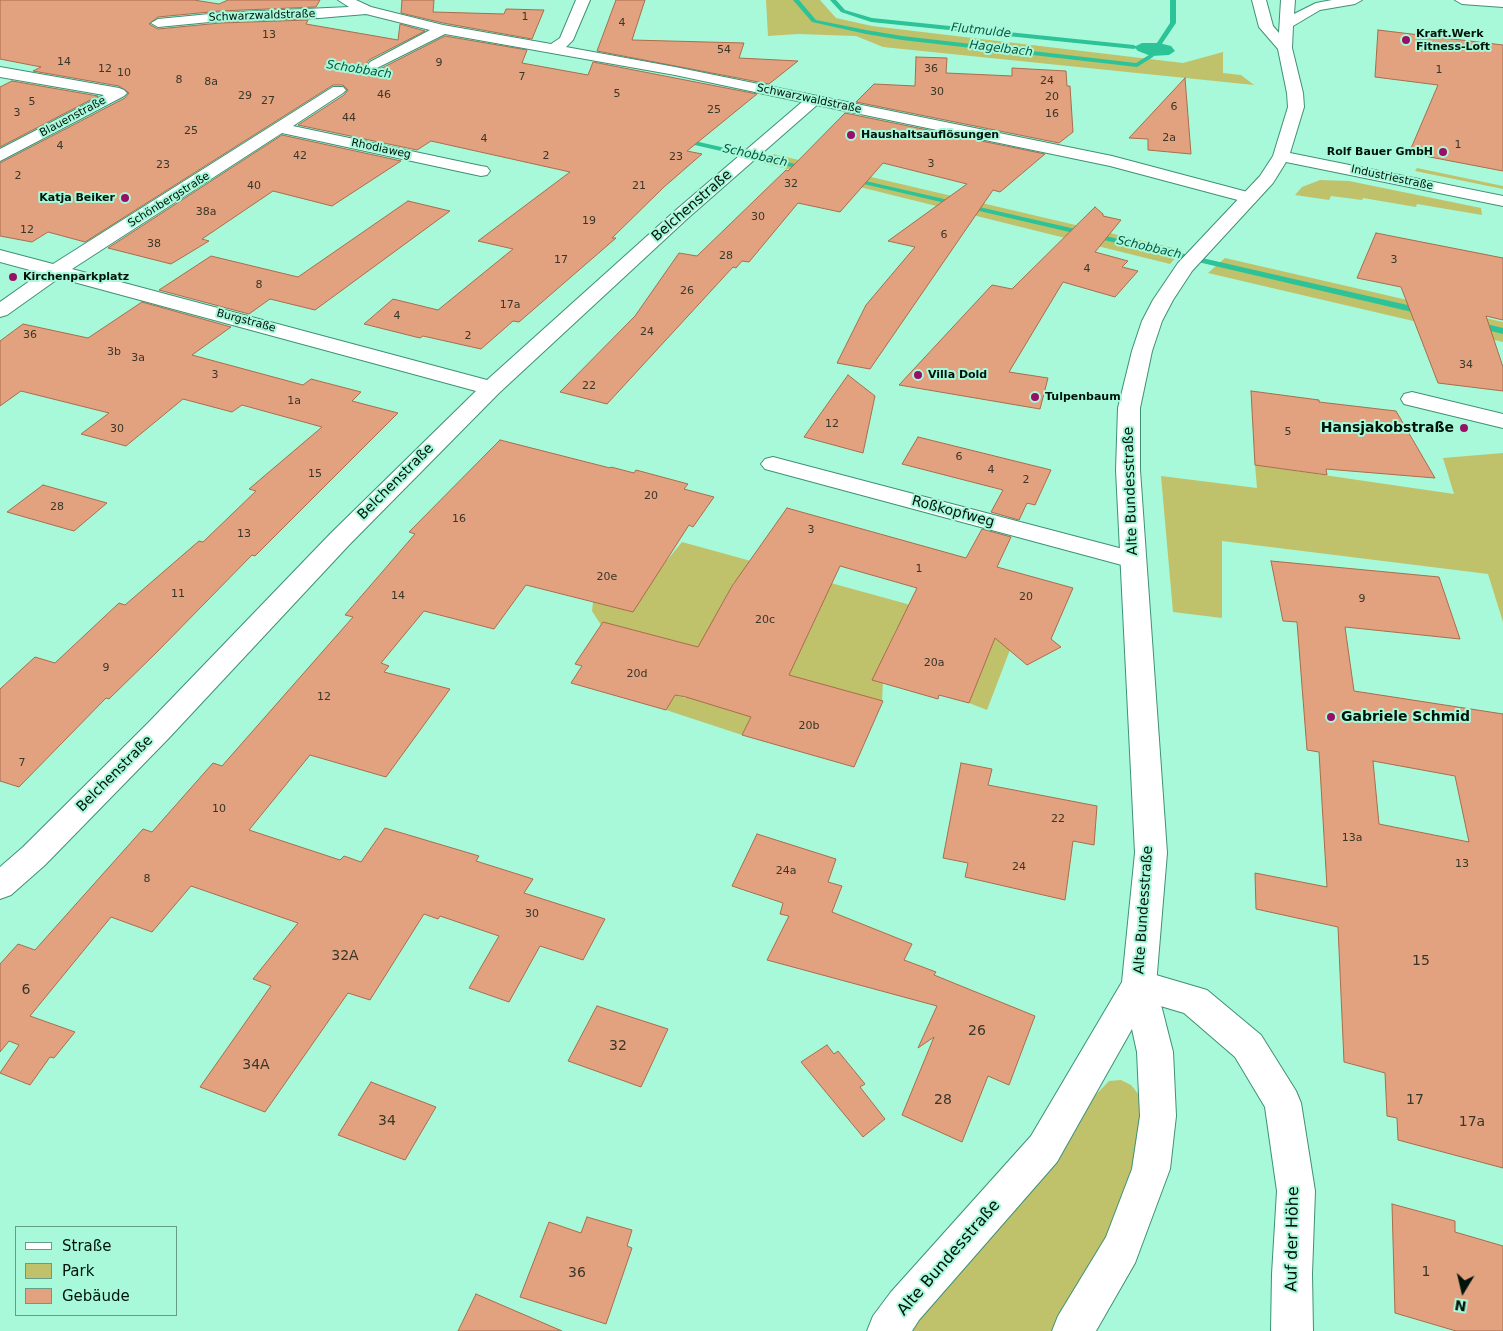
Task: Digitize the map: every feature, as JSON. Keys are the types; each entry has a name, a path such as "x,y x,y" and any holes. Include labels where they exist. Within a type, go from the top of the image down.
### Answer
{"street":[{"name":"Schwarzwaldstraße","path":"345,0 366,10 443,29 675,71 1112,161 1249,198"},
{"path":"554,50 566,40 583,0"},
{"name":"Alte Bundesstraße","path":"1259,0 1266,27 1285,48"},
{"name":"Alte Bundesstraße","path":"1074,1331 1121,1249 1150,1169 1158,1116 1155,1052 1138,985 1151,853 1128,470 1129,408 1142,351 1152,321 1191,260 1266,179 1281,156 1296,107 1295,93 1285,48 1288,0"},
{"path":"1285,25 1316,7 1355,0"},
{"path":"1462,0 1503,4"},
{"name":"Schwarzwaldstraße","path":"158,23 220,17 319,14 366,10"},
{"path":"375,65 443,29"},
{"name":"Blauenstraße","path":"0,72 118,93 0,156"},
{"name":"Schönbergstraße","path":"0,311 58,270 338,90"},
{"name":"Belchenstraße","path":"0,886 34,856 151,738 340,539 491,388 813,100"},
{"name":"Rhodiaweg","path":"281,128 481,172"},
{"name":"Industriestraße","path":"1281,156 1503,201"},
{"name":"Burgstraße","path":"0,256 58,270 491,388"},
{"path":"1412,398 1503,422"},
{"name":"Roßkopfweg","path":"774,464 1133,560"},
{"name":"Alte Bundesstraße","path":"888,1331 905,1306 1044,1149 1138,985"},
{"name":"Auf der Höhe","path":"1138,985 1195,1001 1248,1046 1283,1103 1296,1191 1292,1274 1292,1331"}],"green space":[{"path":"766,0 820,0 836,18 872,26 1183,63 1223,52 1223,73 1241,75 1254,85 883,47 856,36 798,34 768,36"},
{"path":"773,154 1182,250 1170,264 763,163"},
{"path":"1417,168 1503,186 1503,189 1415,171"},
{"path":"1320,180 1349,181 1481,208 1482,215 1417,204 1416,207 1363,198 1362,200 1331,196 1329,200 1295,195 1302,187"},
{"path":"1225,258 1503,322 1503,342 1208,273"},
{"path":"1503,453 1503,622 1488,574 1222,541 1222,618 1173,612 1161,476 1257,488 1255,465 1454,494 1443,458"},
{"path":"682,542 1016,634 987,710 969,703 990,649 897,628 881,662 883,679 882,703 847,694 751,717 742,735 666,710 675,695 685,698 710,654 680,642 632,630 630,633 601,625 592,611 595,598 663,565","holes":["734,582 750,584 821,607 806,639 800,640 719,609"]},
{"path":"1121,1080 1131,1085 1140,1096 1137,1206 1073,1331 888,1331 1044,1149 1109,1081"}],"shaded area":[{"path":"1142,43 1159,43 1171,46 1175,51 1169,55 1151,56 1138,51 1134,47"}],"building":[{"path":"0,0 194,0 219,4 228,0 320,0 316,7 220,11 158,17 149,24 158,29 220,23 308,20 306,24 398,40 400,24 425,31 369,60 366,64 368,69 376,71 445,36 527,50 522,63 588,75 593,62 757,94 687,151 702,154 664,187 612,238 616,238 519,322 513,321 481,349 423,336 420,338 364,324 393,299 438,310 513,249 478,241 570,172 431,141 417,150 298,125 344,95 348,90 343,85 333,85 85,242 48,232 32,242 0,236 0,163 125,98 129,93 119,86 33,71 41,67 0,59"},
{"path":"402,0 434,0 433,12 504,14 506,9 544,10 532,39 443,23 401,13"},
{"path":"616,0 645,0 632,40 744,43 739,58 798,61 769,84 597,51"},
{"path":"1378,30 1503,45 1503,171 1409,153 1438,85 1375,77"},
{"path":"916,57 947,58 946,73 1012,76 1012,68 1066,71 1067,86 1070,86 1073,132 1059,143 856,102 874,84 915,86"},
{"path":"1185,78 1191,154 1148,150 1148,139 1129,138"},
{"path":"12,81 98,96 0,147 0,87"},
{"path":"845,113 1045,154 1000,192 993,190 870,369 837,363 866,305 915,247 888,241 967,184 883,163 840,212 798,203 749,262 742,261 736,268 733,267 607,404 560,392 635,316 679,253 697,256 786,170 788,171"},
{"path":"282,135 401,161 332,206 273,191 202,239 209,241 171,264 108,248"},
{"path":"408,201 450,211 315,310 270,299 249,314 159,290 211,256 298,277"},
{"path":"1095,207 1103,216 1121,220 1095,252 1128,261 1122,267 1138,271 1115,297 1063,282 1009,372 1048,378 1040,409 899,385 992,285 1012,289"},
{"path":"1376,233 1503,258 1503,320 1486,316 1503,367 1503,391 1438,383 1401,287 1357,278"},
{"path":"142,302 231,327 192,355 303,385 311,379 361,392 352,401 398,413 255,556 252,555 109,699 106,698 19,787 0,781 0,689 35,657 55,663 119,603 125,605 199,541 203,542 256,491 249,489 322,427 242,405 232,412 183,399 126,446 81,434 109,413 21,391 0,406 0,341 23,324 88,338"},
{"path":"848,375 875,396 863,453 804,437"},
{"path":"1251,391 1319,400 1319,402 1396,411 1435,478 1326,469 1327,475 1255,465"},
{"path":"918,437 1051,470 1035,505 1027,503 1019,520 991,512 1003,490 902,464"},
{"path":"500,440 610,468 634,473 636,470 688,484 684,489 714,497 693,527 689,525 633,612 526,585 494,629 424,611 381,663 389,666 384,672 450,689 386,777 310,755 249,830 340,860 344,856 361,862 385,828 479,856 476,861 533,879 524,893 605,919 583,960 540,946 509,1002 469,988 499,936 440,916 438,919 424,914 370,1000 348,993 265,1112 200,1087 271,986 253,979 298,923 191,886 152,932 111,917 30,1016 75,1032 54,1058 50,1057 30,1085 0,1073 19,1045 9,1041 0,1052 0,964 18,944 35,950 143,829 152,832 213,763 222,766 353,617 345,615 415,534 409,532"},
{"path":"43,485 107,503 74,531 7,512"},
{"path":"787,508 966,558 982,529 1011,537 997,567 1073,588 1051,639 1061,647 1027,665 995,638 969,703 939,695 938,699 872,680 917,588 840,566 789,675 883,701 854,767 742,735 751,717 686,697 675,695 666,710 571,683 582,666 575,664 603,622 698,647 732,586"},
{"path":"1271,561 1439,577 1460,639 1345,627 1354,691 1503,714 1503,1168 1398,1140 1397,1118 1387,1116 1385,1073 1344,1062 1338,927 1256,909 1255,873 1327,887 1319,752 1307,750 1297,622 1283,621","holes":["1373,761 1455,776 1469,842 1379,824"]},
{"path":"961,763 992,769 988,785 1097,806 1094,845 1073,841 1065,900 965,877 968,863 943,858"},
{"path":"757,834 836,859 828,882 842,886 832,912 912,944 904,960 936,972 934,975 1035,1016 1009,1085 988,1076 962,1142 902,1115 934,1037 918,1048 937,1006 767,960 789,916 780,914 783,903 732,886"},
{"path":"597,1006 668,1029 641,1087 568,1061"},
{"path":"827,1045 834,1054 838,1051 865,1084 860,1087 885,1119 863,1137 801,1062"},
{"path":"371,1082 436,1107 405,1160 338,1135"},
{"path":"1392,1204 1455,1221 1455,1232 1503,1246 1503,1331 1456,1331 1395,1313"},
{"path":"587,1217 632,1230 627,1246 632,1248 606,1324 520,1297 549,1222 581,1233"},
{"path":"476,1294 562,1331 458,1331"}],"waterway":[{"name":"Hagelbach","path":"796,0 814,21 866,32 902,38 1137,65 1151,56 1173,23 1173,0"},
{"name":"Flutmulde","path":"833,0 843,11 871,20 1134,47"},
{"name":"Schobbach","path":"680,139 809,169"},
{"name":"Schobbach","path":"851,179 1425,312"},
{"name":"Schobbach","path":"1474,324 1503,331"}],"place":[{"name":"Kraft.Werk Fitness-Loft","path":"1406,40"},
{"name":"Haushaltsauflösungen","path":"851,135"},
{"name":"Rolf Bauer GmbH","path":"1443,152"},
{"name":"Katja Beiker","path":"125,198"},
{"name":"Kirchenparkplatz","path":"13,277"},
{"name":"Villa Dold","path":"918,375"},
{"name":"Tulpenbaum","path":"1035,397"},
{"name":"Hansjakobstraße","path":"1464,428"},
{"name":"Gabriele Schmid","path":"1331,717"}]}
